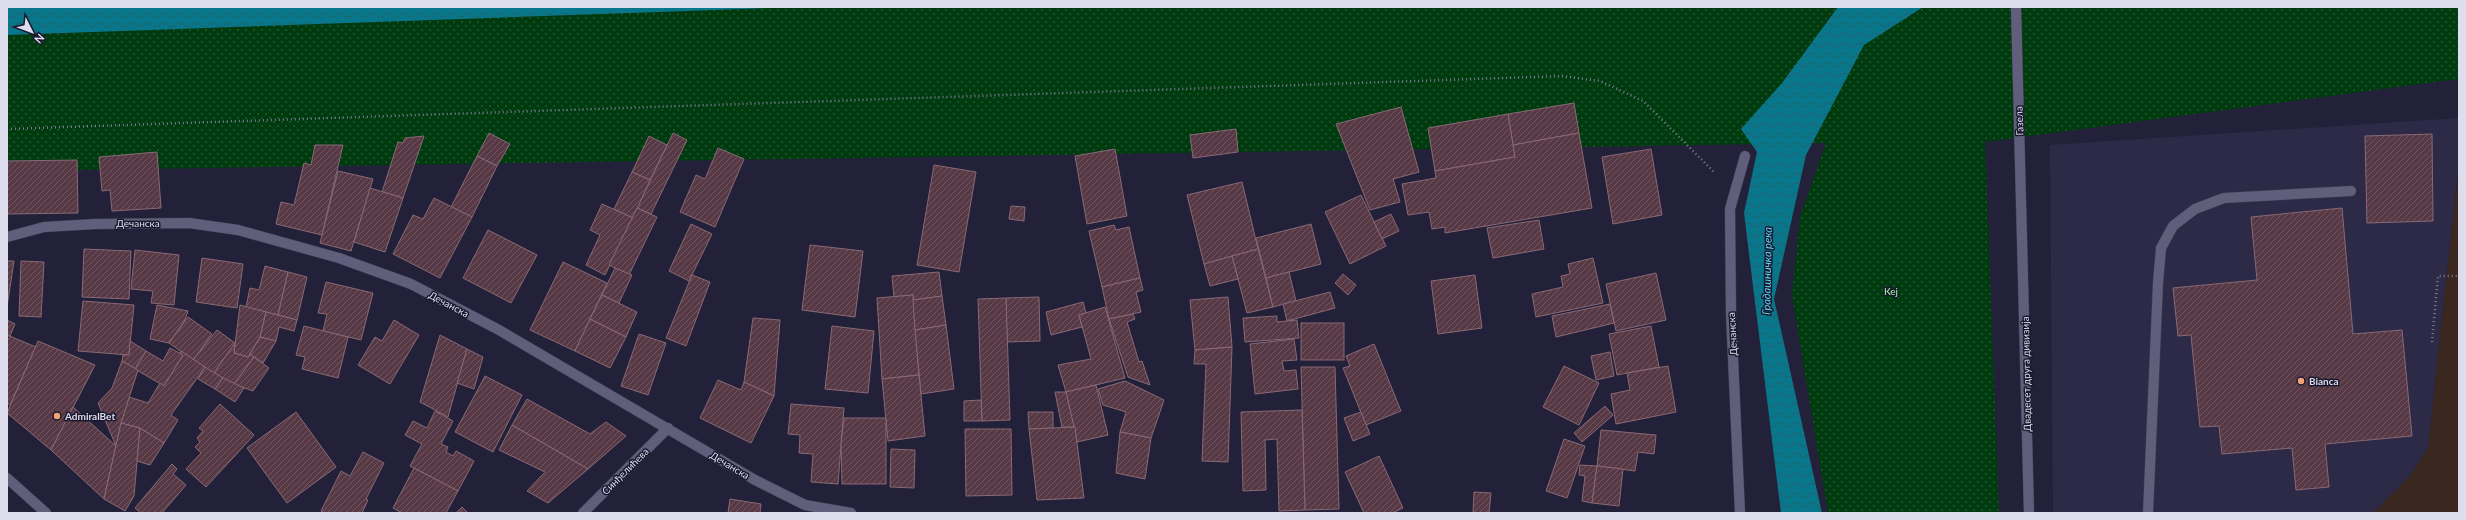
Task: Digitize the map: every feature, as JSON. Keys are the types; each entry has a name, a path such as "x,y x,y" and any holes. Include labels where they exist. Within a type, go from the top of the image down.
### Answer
{"street":[{"name":"Газела","path":"2016,7 2023,236"},
{"name":"Дечанска","path":"1740,513 1729,256 1730,209 1745,156"},
{"path":"2148,513 2150,507 2158,283 2161,248 2173,226 2195,209 2224,198 2351,191"},
{"name":"Дечанска","path":"7,237 52,227 95,224 189,223 238,230 339,258 411,284 499,330 755,480 805,505 851,513"},
{"name":"Двадесет друга дивизија","path":"2023,236 2029,513"},
{"name":"Синђелићева","path":"583,513 668,428"},
{"path":"7,478 46,513"}],"path":[{"path":"7,129 1562,76 1600,81 1642,100 1681,141 1735,191"},
{"path":"2432,342 2438,276 2459,276"}],"shaded area":[{"path":"2459,118 2459,161 2428,448 2410,476 2373,513 2053,513 2050,145"},
{"path":"2459,161 2459,513 2373,513 2410,476 2428,448"}],"green space":[{"name":"Кеј","path":"7,7 2459,7 2459,79 1985,142 1999,513 1828,513 1792,296 1800,217 1826,143 7,171"}],"water":[{"path":"7,7 798,7 7,35"},
{"name":"Градашничка река","path":"1838,7 1923,7 1864,45 1806,155 1774,299 1822,513 1781,513 1744,213 1757,152 1741,129 1782,83"}],"building":[{"path":"1574,103 1579,133 1513,145 1508,114"},
{"path":"1401,107 1419,172 1393,179 1400,202 1370,210 1336,124"},
{"path":"1508,114 1515,157 1435,171 1428,128"},
{"path":"1236,129 1238,152 1193,158 1190,135"},
{"path":"489,133 510,144 497,166 477,156"},
{"path":"673,133 687,140 651,214 637,208"},
{"path":"1579,133 1592,208 1445,233 1445,227 1432,229 1429,212 1408,215 1402,184 1436,178 1435,171 1515,157 1513,145"},
{"path":"2432,134 2433,221 2367,223 2365,136"},
{"path":"424,136 403,198 382,192 398,142 403,143 405,138"},
{"path":"649,136 667,145 650,180 632,172"},
{"path":"315,145 343,145 322,235 276,224 281,202 294,205 304,163 311,165"},
{"path":"718,148 744,159 715,227 680,212 696,175 705,179"},
{"path":"1115,149 1127,216 1087,224 1075,156"},
{"path":"1651,149 1662,215 1613,224 1602,157"},
{"path":"157,152 161,208 112,211 110,190 102,191 99,157"},
{"path":"477,156 497,166 472,217 451,207"},
{"path":"77,160 78,213 7,214 7,161"},
{"path":"934,165 976,172 959,272 917,265"},
{"path":"338,171 373,179 351,251 320,243"},
{"path":"632,172 650,180 633,218 614,209"},
{"path":"1242,182 1258,249 1204,264 1187,195"},
{"path":"370,188 403,198 385,252 354,242"},
{"path":"1361,195 1386,246 1350,264 1325,212"},
{"path":"434,198 472,217 440,278 393,254 413,215 423,219"},
{"path":"602,204 633,218 605,275 586,265 600,235 590,230"},
{"path":"1011,206 1025,207 1024,221 1009,219"},
{"path":"637,208 657,217 629,275 609,265"},
{"name":"Bianca","path":"2342,208 2353,334 2402,330 2412,436 2325,444 2329,487 2296,490 2292,448 2222,454 2219,426 2200,427 2191,335 2178,336 2173,288 2257,280 2251,217"},
{"path":"1391,214 1399,231 1382,239 1374,222"},
{"path":"1539,220 1544,249 1493,258 1487,228"},
{"path":"691,224 712,234 689,281 669,271"},
{"path":"1311,224 1321,264 1266,278 1256,238"},
{"path":"1114,225 1116,230 1129,227 1140,278 1102,287 1089,231"},
{"path":"488,230 537,255 511,303 463,278"},
{"path":"810,245 863,251 855,317 802,310"},
{"path":"84,249 131,251 129,299 82,297"},
{"path":"1258,249 1273,307 1247,313 1232,256"},
{"path":"135,250 179,255 174,305 151,303 153,291 131,289"},
{"path":"1232,256 1238,279 1210,286 1204,264"},
{"path":"202,258 243,264 237,308 196,302"},
{"path":"1593,258 1603,303 1536,317 1532,294 1563,287 1561,276 1570,274 1568,264"},
{"path":"7,261 14,261 7,307"},
{"path":"21,261 44,262 41,317 19,316"},
{"path":"563,262 607,283 575,351 530,330"},
{"path":"265,266 288,272 278,315 246,307 250,288 259,290"},
{"path":"615,268 632,275 619,303 602,295"},
{"path":"288,272 307,277 297,320 278,315"},
{"path":"939,272 942,296 913,300 913,295 894,297 892,276"},
{"path":"1289,272 1296,301 1273,307 1266,278"},
{"path":"1656,273 1666,320 1616,331 1606,284"},
{"path":"1343,274 1356,285 1348,295 1335,283"},
{"path":"692,275 710,282 686,346 666,338"},
{"path":"1475,275 1482,328 1438,334 1431,281"},
{"path":"1140,278 1143,290 1136,292 1141,312 1109,319 1102,287"},
{"path":"326,282 373,293 361,340 323,331 327,314 318,313"},
{"path":"1330,292 1335,308 1287,321 1283,304"},
{"path":"602,295 637,312 626,337 590,319"},
{"path":"913,295 919,375 882,379 877,298"},
{"path":"942,296 946,325 915,330 913,300"},
{"path":"1039,297 1040,341 1007,342 1006,298"},
{"path":"1228,297 1232,347 1195,350 1190,300"},
{"path":"1006,298 1010,420 982,421 978,299"},
{"path":"83,301 134,305 129,355 78,351"},
{"path":"1083,302 1086,313 1079,315 1082,327 1051,335 1046,312"},
{"path":"1610,304 1614,323 1556,337 1552,316"},
{"path":"157,305 188,311 185,320 169,343 150,339"},
{"path":"240,305 266,312 260,337 248,357 234,353"},
{"path":"1105,307 1125,378 1066,392 1058,365 1091,359 1079,315"},
{"path":"266,312 297,320 294,331 279,327 276,341 260,337"},
{"path":"1133,314 1135,319 1127,322 1139,362 1142,361 1150,385 1128,377 1109,319"},
{"path":"1277,316 1277,322 1297,320 1299,338 1245,342 1243,318"},
{"path":"188,317 212,334 193,360 169,343"},
{"path":"753,318 780,320 774,396 744,382"},
{"path":"590,319 626,337 610,368 575,351"},
{"path":"7,320 15,324 10,336 7,335"},
{"path":"394,320 419,335 390,384 358,365 375,337 382,341"},
{"path":"1301,323 1344,323 1344,360 1301,360"},
{"path":"946,325 954,389 921,394 915,330"},
{"path":"304,326 348,337 338,378 302,369 305,357 296,355"},
{"path":"832,326 874,331 868,393 825,389"},
{"path":"1651,326 1659,367 1617,375 1609,334"},
{"path":"217,330 235,343 214,373 193,360"},
{"path":"639,334 666,343 648,395 621,386"},
{"path":"7,335 36,347 10,405 7,403"},
{"path":"440,335 467,349 448,417 420,402"},
{"path":"260,337 276,341 263,363 250,354"},
{"path":"1294,339 1297,360 1282,361 1284,371 1296,370 1298,389 1255,394 1250,344"},
{"path":"38,341 95,365 51,450 7,413"},
{"path":"130,341 146,351 135,369 122,361 123,355 129,355"},
{"path":"235,343 234,353 248,357 250,354 254,357 234,384 214,373"},
{"path":"1374,344 1401,411 1366,425 1343,368 1350,366 1346,356"},
{"path":"1232,347 1228,462 1202,461 1206,364 1194,364 1195,350"},
{"path":"170,348 183,355 164,386 135,369 146,351 163,361"},
{"path":"467,349 483,357 474,389 457,383"},
{"path":"181,351 205,367 171,415 178,420 164,443 140,428 121,423 129,397 148,403 160,383 164,386 183,355 180,353"},
{"path":"1610,352 1614,376 1596,380 1591,356"},
{"path":"254,357 269,368 253,391 234,384"},
{"path":"122,361 138,370 121,423 116,446 98,403 112,388"},
{"path":"1564,366 1599,383 1579,425 1543,407"},
{"path":"1668,366 1676,412 1616,424 1611,394 1630,390 1627,373"},
{"path":"205,367 223,378 215,389 198,379"},
{"path":"1301,367 1335,367 1339,509 1305,510"},
{"path":"919,375 925,436 888,441 882,379"},
{"path":"485,376 522,395 493,452 455,432"},
{"path":"223,378 244,388 235,402 215,389"},
{"path":"718,380 741,390 744,382 774,396 751,443 700,418"},
{"path":"1125,381 1164,400 1151,438 1120,432 1126,412 1103,405 1098,389"},
{"path":"1096,385 1108,435 1077,442 1066,392"},
{"path":"1055,392 1066,392 1074,427 1062,427"},
{"path":"527,399 590,434 606,422 626,436 588,469 512,425"},
{"path":"981,400 982,421 964,421 964,401"},
{"path":"220,404 254,435 206,487 186,469 201,453 195,447 200,442 197,438 203,431 199,428"},
{"path":"791,404 844,408 838,484 811,482 813,454 799,453 800,435 788,434"},
{"path":"1605,406 1613,415 1582,442 1574,433"},
{"path":"73,407 116,446 104,499 51,450"},
{"path":"1302,410 1305,510 1279,511 1277,439 1265,440 1266,490 1243,491 1241,412"},
{"path":"435,411 453,421 441,444 448,447 446,452 453,456 456,451 474,461 458,491 410,466 422,444 405,435 413,421 427,428"},
{"path":"296,412 336,467 287,503 247,448"},
{"path":"1028,412 1053,412 1053,428 1029,429"},
{"path":"1361,412 1370,434 1353,441 1344,418"},
{"path":"844,418 886,418 886,484 842,484 841,444"},
{"path":"121,423 140,428 134,496 125,511 104,499"},
{"path":"512,425 588,469 548,503 527,491 545,472 499,450"},
{"path":"1075,427 1084,498 1037,500 1029,429"},
{"path":"140,428 164,443 150,465 137,461"},
{"path":"965,429 1011,429 1012,495 966,496"},
{"path":"1601,430 1656,435 1654,454 1638,452 1635,471 1597,466"},
{"path":"1120,432 1151,438 1145,479 1116,473"},
{"path":"1564,439 1585,446 1567,498 1546,491"},
{"path":"891,449 915,450 914,488 890,487"},
{"path":"363,452 384,463 366,499 368,500 362,513 325,513 321,511 341,471 350,476"},
{"path":"1379,456 1403,508 1392,513 1364,513 1345,472"},
{"path":"172,464 177,469 173,474 186,485 162,513 141,513 135,508"},
{"path":"1580,465 1597,466 1592,503 1582,501 1585,476 1579,475"},
{"path":"1597,466 1623,469 1619,506 1592,503"},
{"path":"414,468 458,491 446,513 402,513 393,508"},
{"path":"1474,492 1491,493 1489,513 1473,513"},
{"path":"730,499 761,504 760,513 728,513"},
{"path":"462,507 468,513 456,513"}],"place":[{"name":"Bianca","path":"2301,381"},
{"name":"AdmiralBet","path":"57,416"}]}
